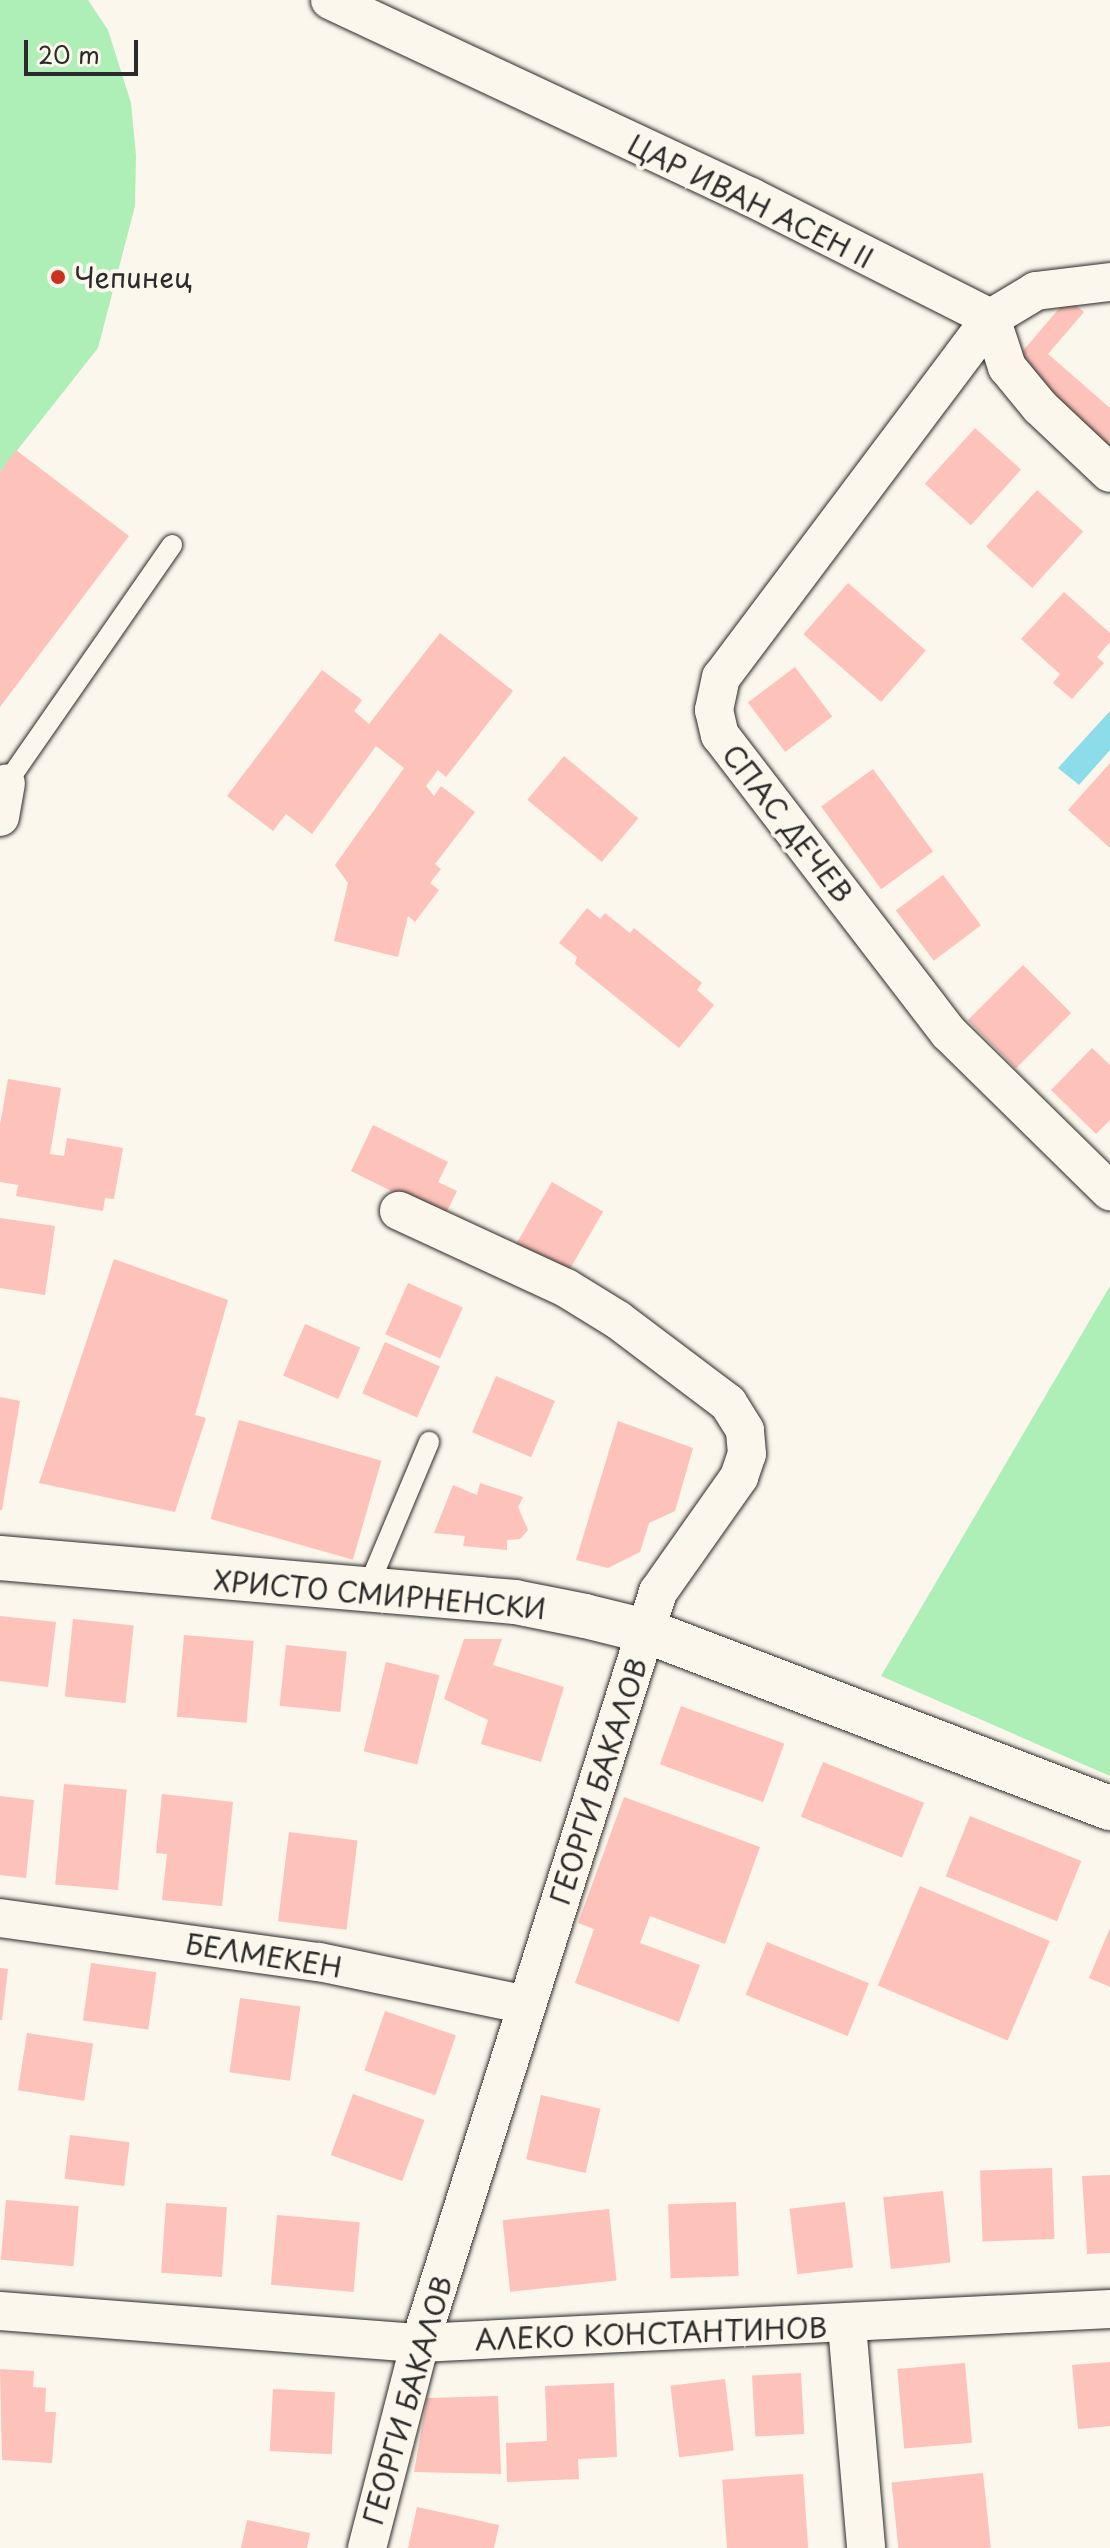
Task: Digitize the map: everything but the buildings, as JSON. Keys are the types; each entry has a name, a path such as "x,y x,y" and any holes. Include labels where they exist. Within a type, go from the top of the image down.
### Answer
{"street":[{"name":"ЦАР ИВАН АСЕН II","path":"330,0 751,197 991,318"},
{"name":"СПАС ДЕЧЕВ","path":"1102,282 1036,291 991,318 721,677 714,710 720,735 949,1033 1110,1191"},
{"path":"991,318 1007,367 1040,407 1110,473"},
{"name":"ГЕОРГИ БАКАЛОВ","path":"367,2548 420,2343 658,1592 739,1477 747,1454 745,1430 728,1403 618,1320 566,1288 399,1211"},
{"name":"ХРИСТО СМИРНЕНСКИ","path":"0,1558 366,1592 515,1602 646,1631 1110,1808"},
{"name":"БЕЛМЕКЕН","path":"0,1918 319,1962 526,2005"},
{"name":"АЛЕКО КОНСТАНТИНОВ","path":"0,2311 420,2343 847,2325 1110,2309"},
{"path":"847,2325 866,2548"}],"lane":[{"path":"3,800 172,545"},
{"path":"366,1592 429,1442"}],"green space":[{"name":"Чепинец","path":"0,0 88,0 108,30 131,103 136,156 135,206 98,348 0,472"},
{"path":"1110,1286 1110,1776 881,1676"}],"water":[{"path":"1110,711 1110,750 1079,785 1058,768"}],"place":[{"name":"Чепинец","path":"58,277"}]}
